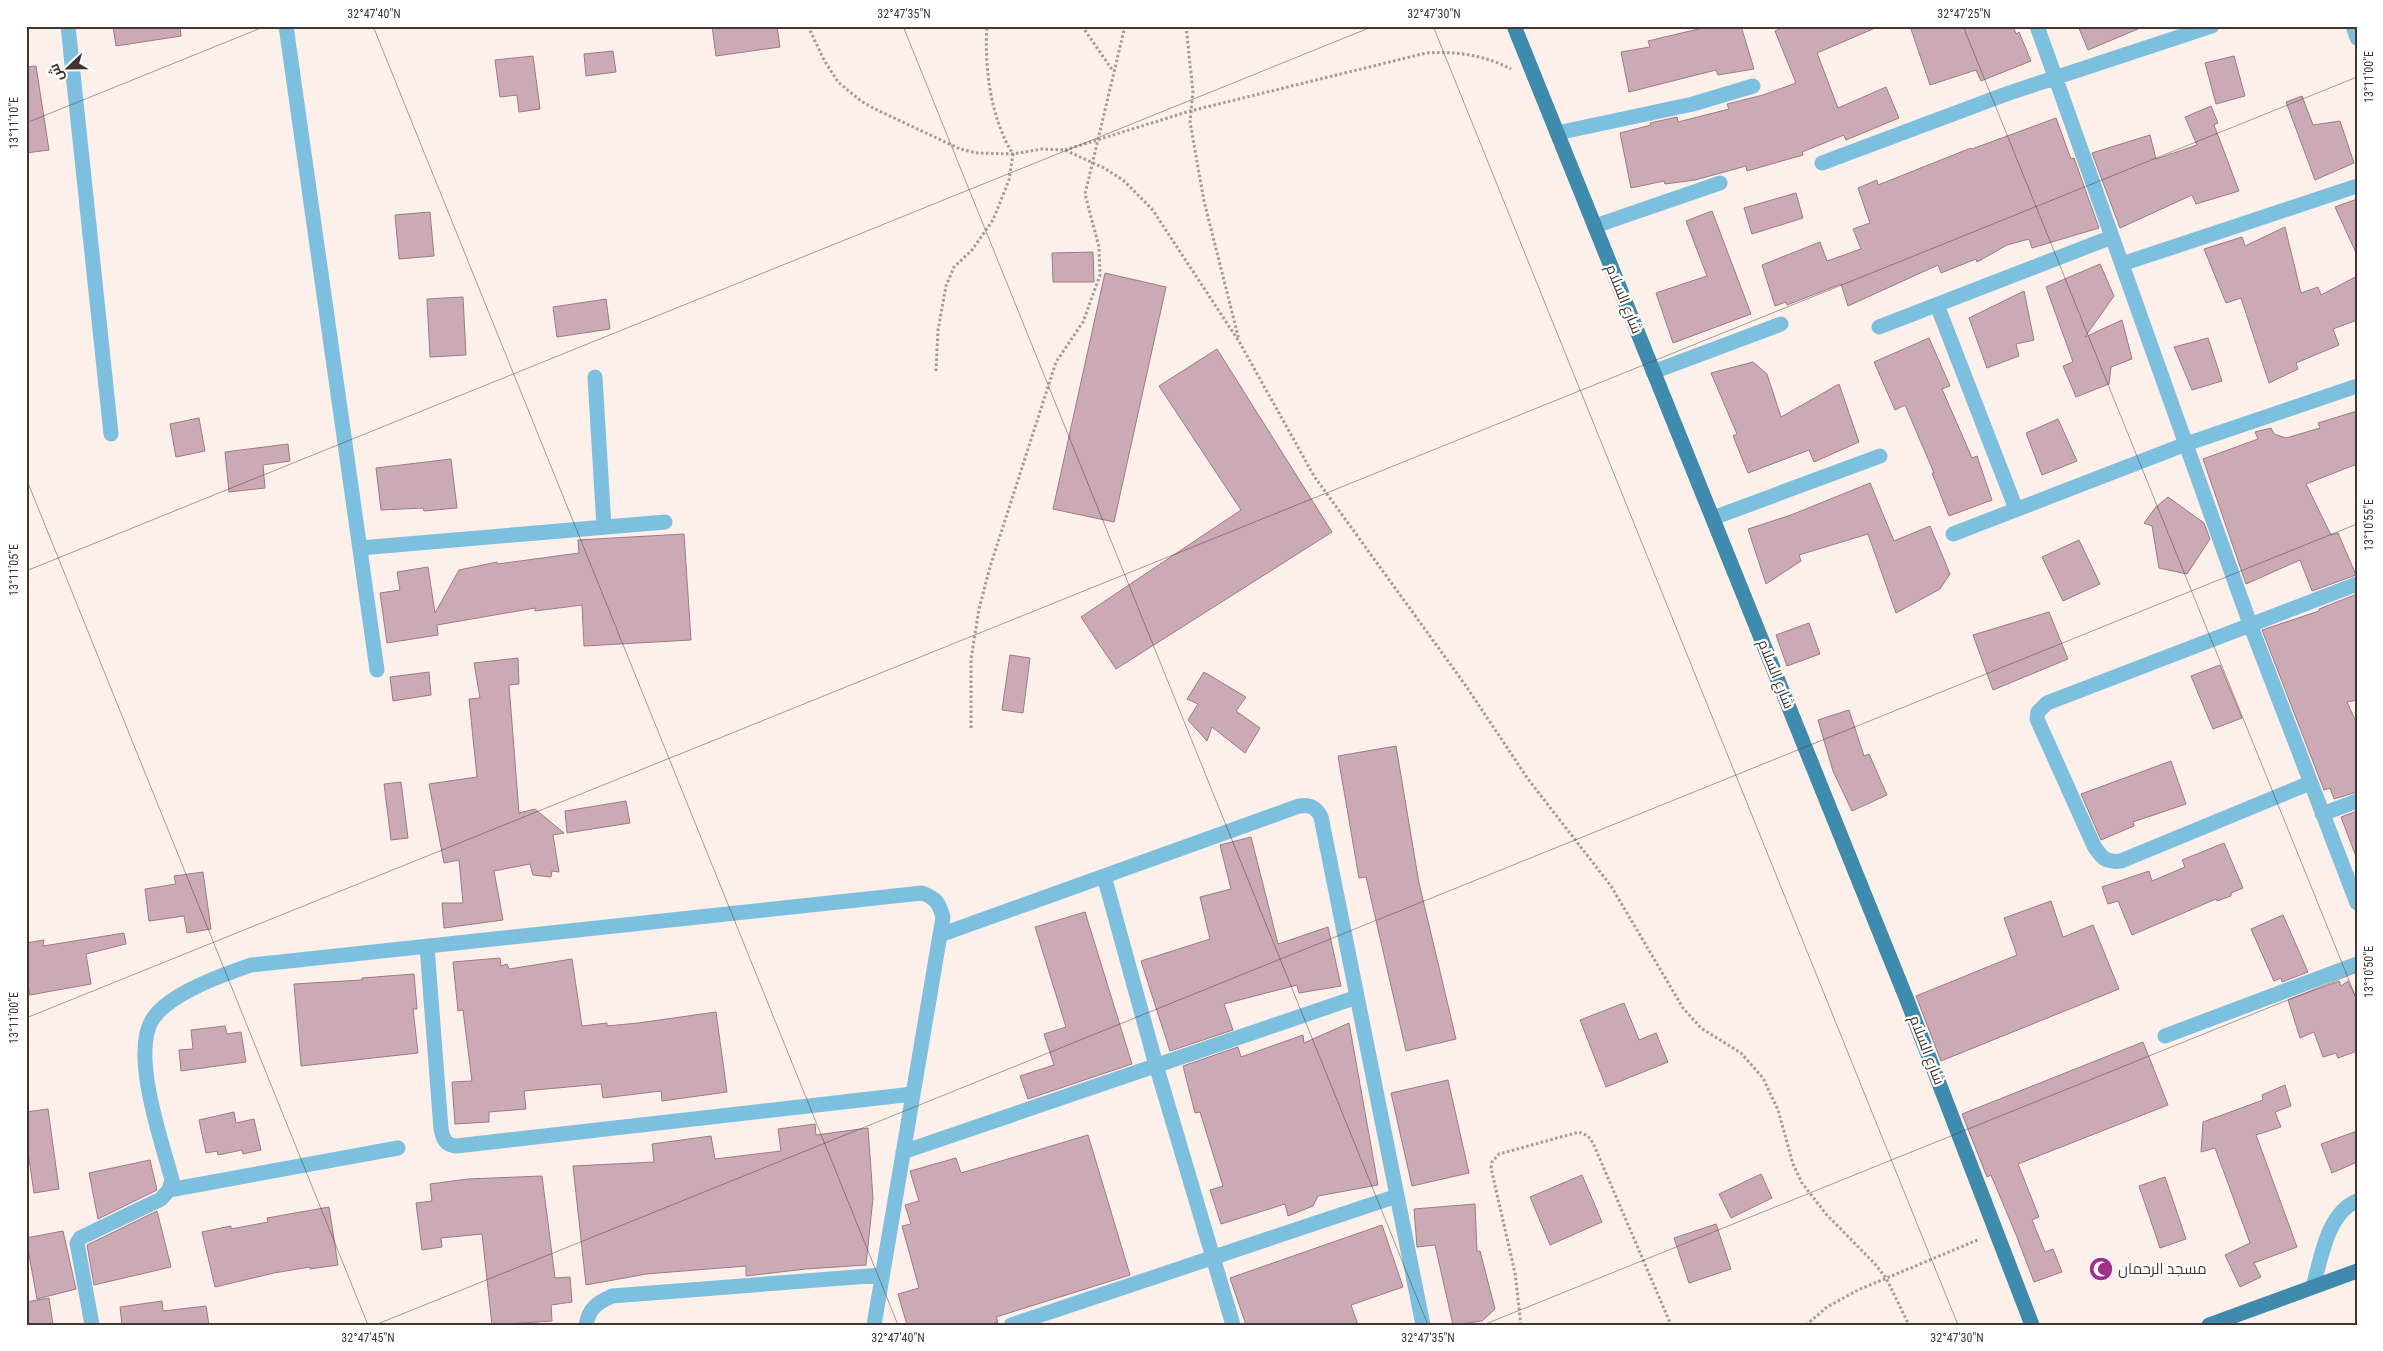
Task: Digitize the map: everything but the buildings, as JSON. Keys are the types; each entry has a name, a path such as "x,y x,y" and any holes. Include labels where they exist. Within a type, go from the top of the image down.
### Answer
{"main road":[{"name":"شارع السلام","path":"1514,26 1903,991 2032,1325"},
{"path":"2209,1325 2357,1271"}],"street":[{"path":"68,26 111,434"},
{"path":"286,26 377,670"},
{"path":"2038,26 2250,624 2357,903"},
{"path":"1822,163 1975,106 2212,26"},
{"path":"2353,26 2357,38"},
{"path":"1557,133 1693,104 1754,86"},
{"path":"1594,226 1720,182"},
{"path":"2122,264 2357,186"},
{"path":"1879,327 2112,237"},
{"path":"1937,305 2016,509"},
{"path":"1653,372 1781,324"},
{"path":"595,377 604,527"},
{"path":"1953,534 2186,444 2357,386"},
{"path":"1712,518 1880,456"},
{"path":"360,548 665,522"},
{"path":"2310,783 2121,861 2111,862 2103,859 2094,846 2037,720 2038,712 2047,703 2357,584"},
{"path":"2322,814 2357,801"},
{"path":"940,935 1300,806 1315,808 1321,817 1423,1325"},
{"path":"1104,876 1156,1065 1233,1325"},
{"path":"92,1325 77,1243 80,1238 161,1199 169,1190 172,1180 147,1085 145,1061 147,1031 153,1019 181,994 251,965 922,893 933,897 940,904 943,917 874,1325"},
{"path":"427,947 441,1130 443,1140 449,1145 456,1146 913,1094"},
{"path":"2165,1036 2357,964"},
{"path":"903,1152 1357,997"},
{"path":"169,1190 398,1148"},
{"path":"1011,1325 1397,1196"},
{"path":"2313,1287 2332,1224 2340,1211 2357,1201"},
{"path":"586,1325 588,1314 598,1303 612,1296 882,1275"}],"path":[{"path":"808,26 830,71 848,91 861,101 926,135 960,149 977,153 1013,154 1042,148 1065,150 1092,162 1123,180 1152,209 1240,342 1314,476 1466,686 1528,779 1611,886 1683,1008 1701,1028 1741,1053 1763,1078 1778,1110 1793,1164 1813,1199 1886,1278 1909,1325"},
{"path":"936,371 938,330 946,286 954,267 972,250 993,220 1009,180 1013,154 1002,136 994,111 985,45 987,26"},
{"path":"1082,26 1114,72"},
{"path":"1186,26 1192,92 1190,122 1204,201 1240,342"},
{"path":"971,728 971,659 990,567 1056,362 1083,322 1100,275 1099,247 1085,194 1125,27"},
{"path":"1065,150 1190,112 1426,53 1456,53 1480,57 1504,66 1536,82"},
{"path":"1521,1325 1515,1273 1491,1168 1492,1162 1499,1154 1580,1132 1588,1136 1593,1143 1671,1325"},
{"path":"1806,1325 1842,1298 1959,1246 1997,1233"}],"place":[{"name":"مسجد الرحمان","path":"2101,1269"}]}
